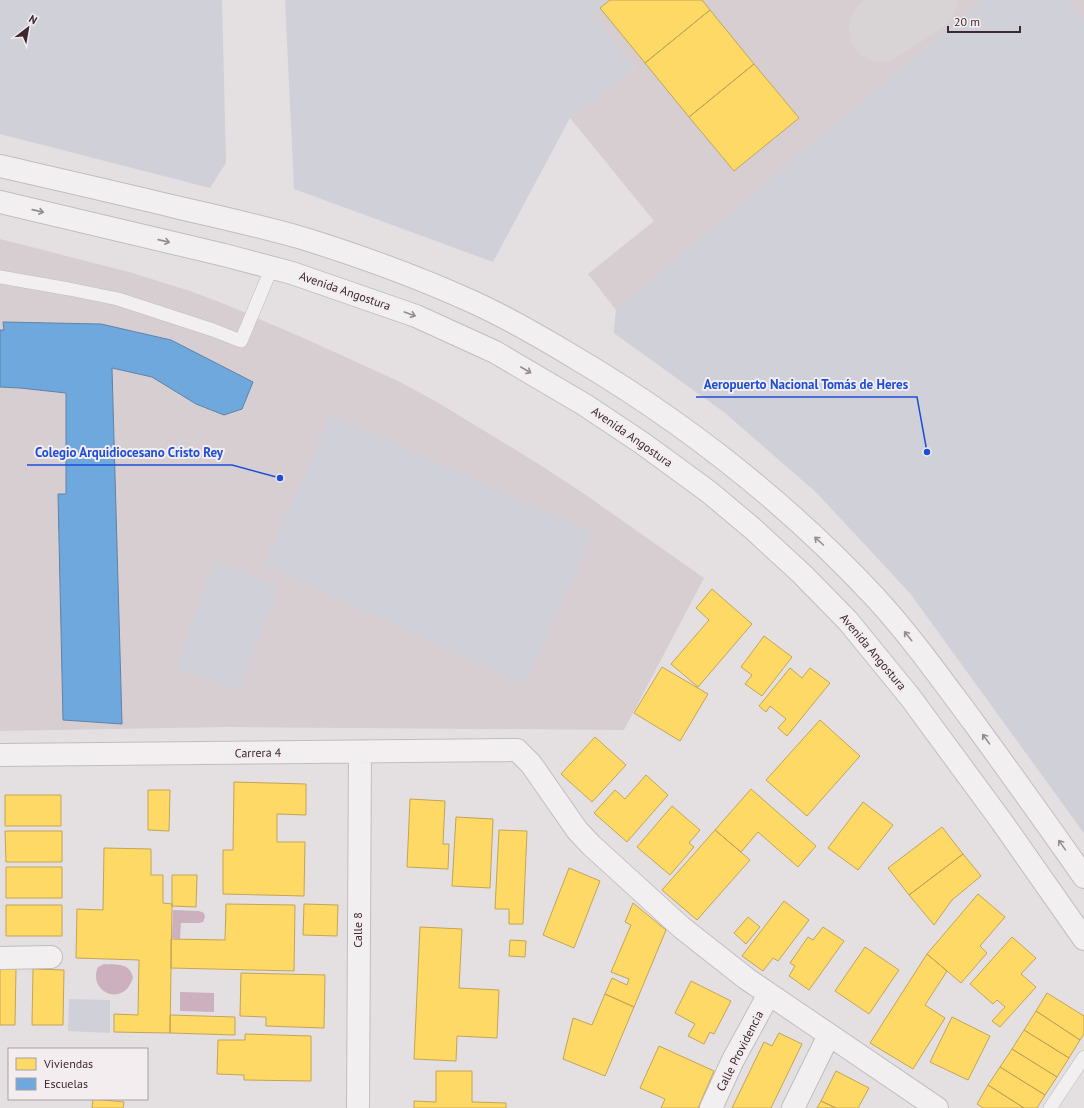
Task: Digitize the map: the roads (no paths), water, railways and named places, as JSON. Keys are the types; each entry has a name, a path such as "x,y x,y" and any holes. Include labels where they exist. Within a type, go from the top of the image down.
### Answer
{"street":[{"path":"0,166 232,220 302,238 355,256 429,283 475,303 547,341 605,375 662,413 731,464 776,501 875,597 939,675 1084,877"},
{"name":"Avenida Angostura","path":"0,202 272,267 351,292 416,316 495,352 592,409 642,442 709,492 752,528 802,574 848,621 920,709 1002,822 1084,940"},
{"name":"Carrera 4","path":"0,755 517,750 531,764 566,816 591,845 681,927 718,957 769,994"},
{"name":"Calle 8","path":"358,1108 360,752"},
{"path":"0,958 51,957"},
{"path":"769,994 937,1108"},
{"name":"Calle Providencia","path":"711,1108 733,1060 769,994"},
{"path":"793,1108 829,1035"}],"lane":[{"path":"0,277 118,299 213,330 241,341 272,267"},
{"path":"1050,1108 1084,1057"}],"place":[{"name":"Aeropuerto Nacional Tomás de Heres","path":"927,452"},
{"name":"Colegio Arquidiocesano Cristo Rey","path":"280,478"}]}
